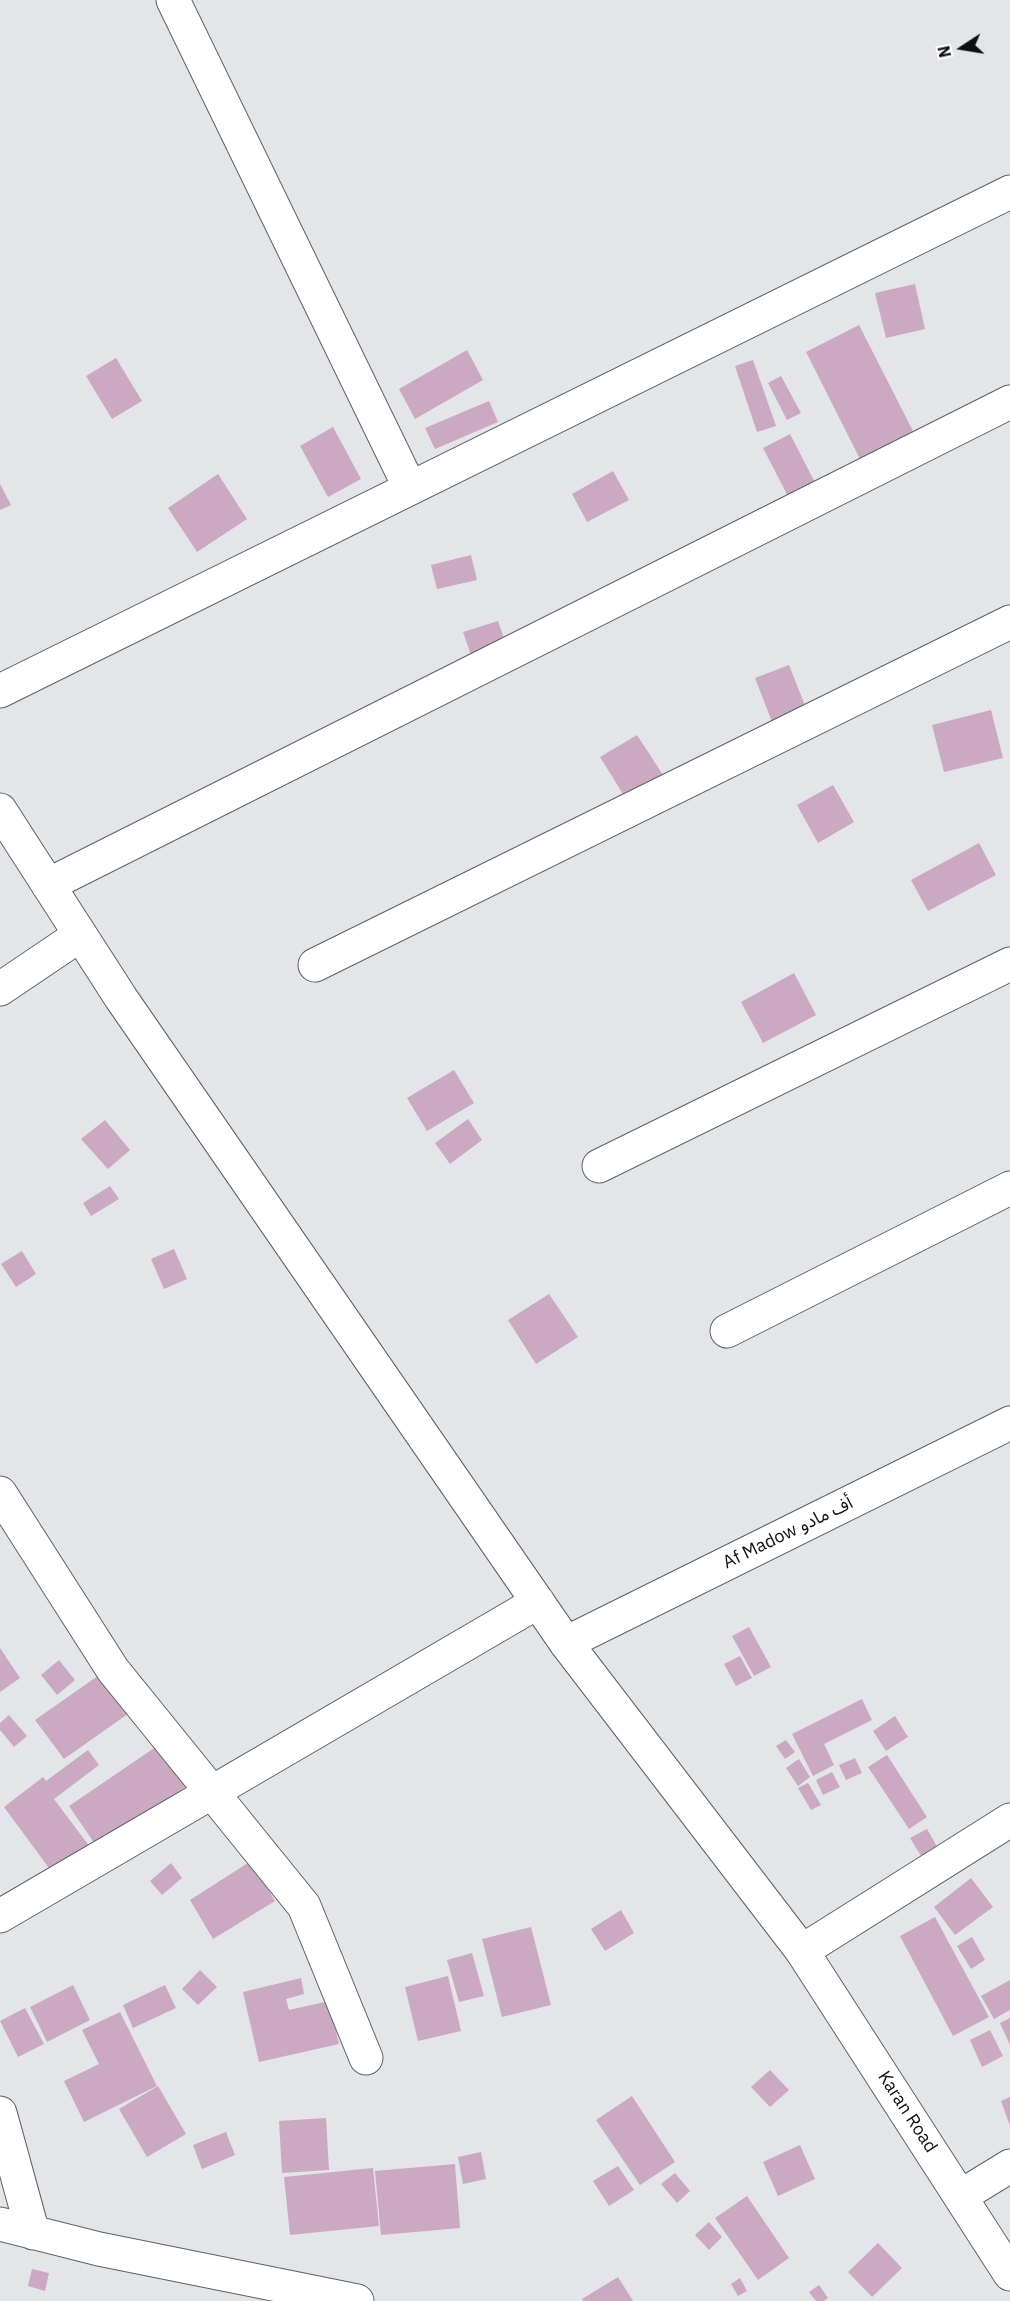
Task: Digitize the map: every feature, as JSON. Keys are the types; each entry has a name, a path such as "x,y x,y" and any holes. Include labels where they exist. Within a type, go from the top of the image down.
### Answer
{"street":[{"path":"173,0 410,488"},
{"path":"0,691 1010,192"},
{"path":"48,885 1010,402"},
{"path":"315,965 1010,622"},
{"name":"Karan Road","path":"0,810 80,935 566,1643 802,1951 1010,2274"},
{"path":"0,989 80,935"},
{"path":"599,1166 1010,964"},
{"path":"727,1331 1010,1188"},
{"name":"Af Madow أف مادو","path":"566,1643 1010,1423"},
{"path":"0,1493 113,1670 304,1906 366,2058"},
{"path":"0,1916 538,1602"},
{"path":"802,1951 1010,1820"},
{"path":"0,2113 33,2233"},
{"path":"961,2196 1010,2166"},
{"path":"0,2224 99,2249 357,2301"}],"building":[{"path":"915,284 925,329 886,338 875,293"},
{"path":"859,325 916,437 863,465 806,352"},
{"path":"467,350 483,380 415,419 399,389"},
{"path":"116,358 142,401 112,419 86,376"},
{"path":"753,360 776,426 757,432 735,366"},
{"path":"781,376 801,413 787,420 768,383"},
{"path":"489,401 498,422 435,449 425,428"},
{"path":"333,427 361,479 328,497 300,446"},
{"path":"790,434 820,492 793,506 763,448"},
{"path":"613,471 629,500 587,522 572,494"},
{"path":"218,474 247,519 197,552 168,508"},
{"path":"0,484 11,505 0,510"},
{"path":"471,555 477,580 437,589 431,565"},
{"path":"498,621 509,653 474,664 463,632"},
{"path":"789,665 808,713 774,727 755,678"},
{"path":"991,710 1003,758 944,772 932,725"},
{"path":"637,735 665,778 628,802 600,757"},
{"path":"833,785 854,822 818,843 797,805"},
{"path":"979,843 996,875 928,911 911,880"},
{"path":"794,973 816,1015 763,1043 741,1002"},
{"path":"454,1070 474,1103 427,1131 407,1098"},
{"path":"468,1119 482,1140 450,1164 435,1143"},
{"path":"105,1120 130,1150 108,1169 81,1139"},
{"path":"110,1186 119,1199 91,1216 83,1203"},
{"path":"174,1249 187,1279 164,1289 151,1259"},
{"path":"22,1251 36,1274 16,1287 1,1264"},
{"path":"549,1294 578,1337 536,1364 508,1320"},
{"path":"749,1627 771,1667 754,1676 732,1636"},
{"path":"0,1648 20,1678 0,1692"},
{"path":"740,1656 752,1678 736,1686 724,1664"},
{"path":"59,1660 75,1680 57,1695 41,1675"},
{"path":"105,1671 132,1711 64,1759 35,1720"},
{"path":"862,1699 872,1720 824,1744 834,1765 813,1776 792,1734"},
{"path":"9,1715 27,1736 14,1747 0,1730 0,1723"},
{"path":"895,1716 908,1737 886,1751 873,1731"},
{"path":"166,1740 194,1781 97,1847 69,1806"},
{"path":"786,1740 795,1752 785,1759 776,1746"},
{"path":"88,1750 99,1765 54,1799 93,1851 57,1879 4,1807 43,1777 46,1781"},
{"path":"887,1755 927,1817 909,1829 868,1767"},
{"path":"855,1758 862,1773 846,1780 839,1765"},
{"path":"799,1759 810,1777 798,1786 786,1768"},
{"path":"832,1772 840,1787 823,1795 816,1780"},
{"path":"808,1783 821,1805 811,1810 798,1788"},
{"path":"927,1829 939,1850 923,1859 910,1838"},
{"path":"251,1861 275,1901 213,1939 190,1900"},
{"path":"171,1863 182,1878 162,1895 150,1881"},
{"path":"971,1878 993,1907 955,1935 934,1907"},
{"path":"621,1910 634,1933 605,1951 591,1929"},
{"path":"935,1917 989,2017 953,2036 900,1936"},
{"path":"531,1927 551,2005 502,2017 482,1939"},
{"path":"972,1937 985,1960 971,1969 957,1946"},
{"path":"472,1953 484,1996 459,2002 447,1960"},
{"path":"200,1970 217,1987 198,2005 182,1989"},
{"path":"448,1976 461,2031 418,2041 405,1987"},
{"path":"301,1978 304,1994 286,1999 289,2010 329,2001 339,2044 259,2062 243,1992"},
{"path":"1010,1980 1010,2010 994,2019 981,1996"},
{"path":"73,1985 90,2020 47,2042 30,2007"},
{"path":"165,1985 176,2008 133,2028 123,2005"},
{"path":"25,2008 44,2044 18,2057 0,2021"},
{"path":"120,2012 157,2086 84,2122 64,2081 99,2064 82,2030"},
{"path":"1010,2018 1010,2045 1000,2023"},
{"path":"990,2030 1003,2056 982,2067 970,2040"},
{"path":"770,2070 789,2090 770,2107 751,2087"},
{"path":"158,2086 186,2134 147,2157 119,2109"},
{"path":"632,2096 675,2162 640,2185 596,2120"},
{"path":"1010,2097 1010,2126 1001,2101"},
{"path":"326,2118 329,2170 282,2173 279,2121"},
{"path":"226,2132 235,2155 202,2169 193,2145"},
{"path":"800,2145 815,2179 778,2196 763,2162"},
{"path":"481,2152 486,2179 463,2184 458,2157"},
{"path":"455,2164 460,2228 381,2235 375,2171"},
{"path":"618,2166 634,2190 609,2206 593,2181"},
{"path":"373,2168 379,2226 290,2235 284,2177"},
{"path":"675,2173 690,2191 677,2203 661,2184"},
{"path":"747,2196 789,2258 758,2280 715,2218"},
{"path":"709,2222 722,2237 709,2250 695,2235"},
{"path":"878,2243 902,2268 872,2297 848,2272"},
{"path":"32,2269 49,2273 45,2291 28,2286"},
{"path":"618,2277 633,2301 583,2301 582,2299"},
{"path":"740,2278 747,2291 738,2296 731,2284"},
{"path":"819,2285 828,2298 824,2301 816,2301 809,2292"}]}
